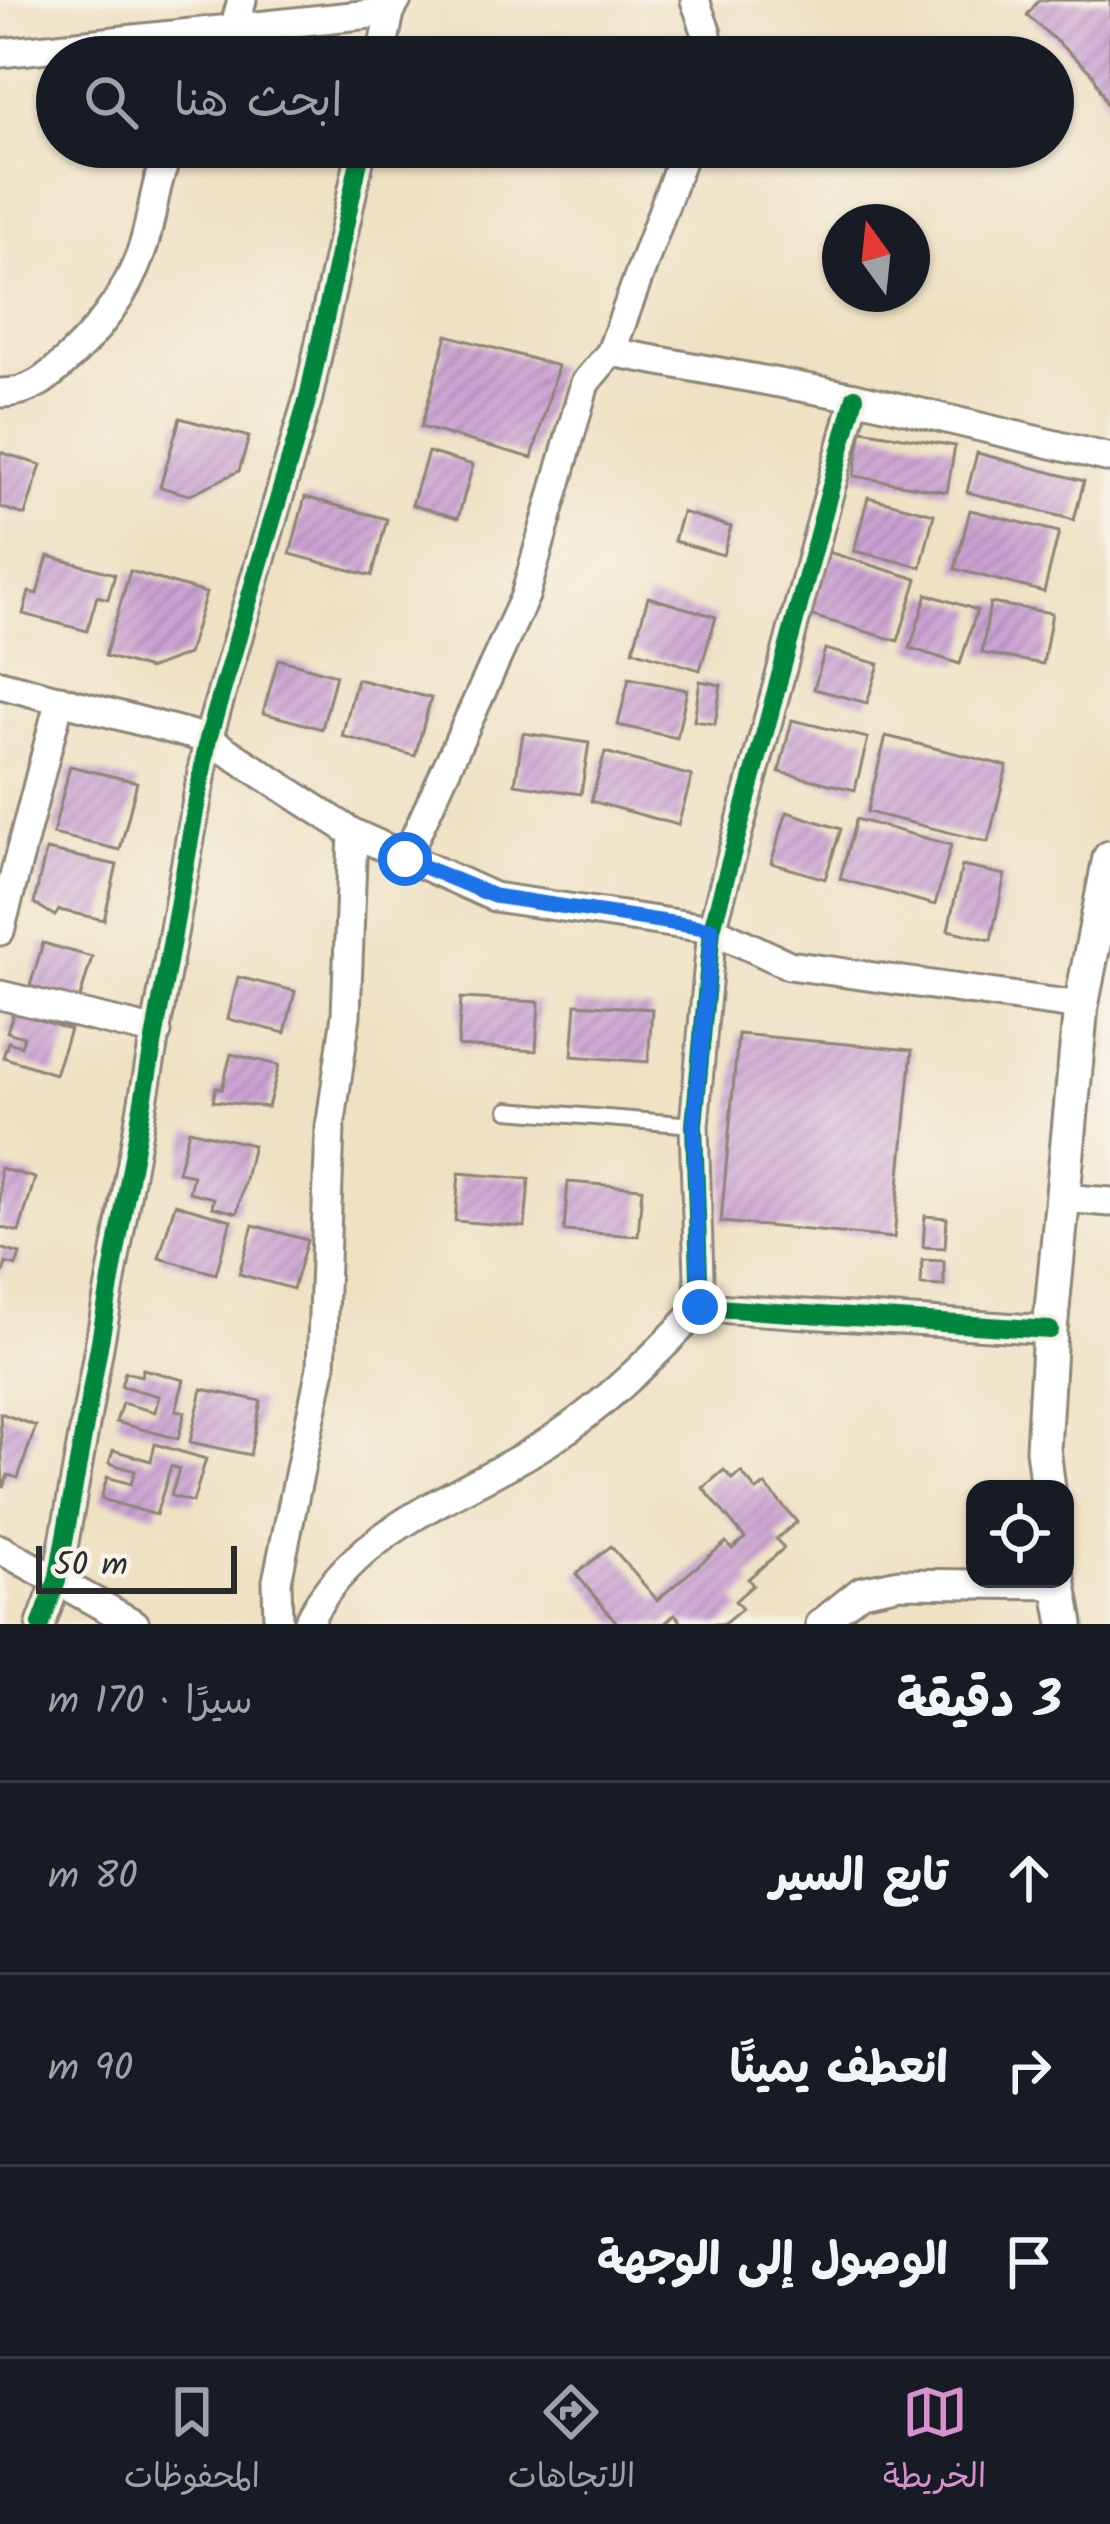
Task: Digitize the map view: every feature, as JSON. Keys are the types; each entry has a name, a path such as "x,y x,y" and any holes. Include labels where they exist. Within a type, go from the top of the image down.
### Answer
{"street":[{"path":"695,0 707,36"},
{"path":"148,36 240,12 394,6 386,36"},
{"path":"0,53 36,50"},
{"path":"0,393 21,393 46,380 112,316 147,234 161,168"},
{"path":"41,1624 57,1581 208,739 308,398 357,168"},
{"path":"405,859 525,596 585,383 611,352 678,168"},
{"path":"611,352 855,397 1110,458"},
{"path":"307,1624 322,1592 352,1558 568,1428 655,1356 700,1307 694,1125 712,929 855,397"},
{"path":"0,684 208,739 353,833 494,896 712,929 789,965 1081,1006"},
{"path":"0,931 60,699"},
{"path":"278,1624 277,1581 321,1368 330,1128 346,1015 353,833"},
{"path":"1047,1480 1043,1449 1050,1330 1081,1006 1110,858"},
{"path":"0,995 157,1032"},
{"path":"1063,1198 1110,1202"},
{"path":"700,1307 1050,1330"},
{"path":"0,1549 135,1624"},
{"path":"820,1624 861,1591 900,1583 966,1583"},
{"path":"1059,1588 1066,1624"}],"lane":[{"path":"508,1109 694,1125"}],"building":[{"path":"1039,0 1110,0 1110,111 1093,74 1074,57 1074,36 1050,36 1027,15"},
{"path":"447,335 558,366 532,458 421,427"},
{"path":"180,418 249,437 239,471 189,495 160,487"},
{"path":"862,430 955,446 947,492 854,476"},
{"path":"0,452 41,465 25,515 0,507"},
{"path":"428,452 473,465 458,518 412,505"},
{"path":"977,453 1084,481 1074,520 967,492"},
{"path":"305,497 387,519 372,576 290,554"},
{"path":"868,497 934,514 921,567 854,551"},
{"path":"970,510 1059,532 1044,592 955,569"},
{"path":"682,512 731,527 723,555 674,541"},
{"path":"828,552 917,579 898,641 809,615"},
{"path":"48,556 115,574 108,599 97,596 87,631 23,614 29,592 37,594"},
{"path":"130,571 206,593 188,654 149,669 105,656"},
{"path":"927,594 977,610 960,664 910,648"},
{"path":"648,597 716,617 700,670 633,650"},
{"path":"990,603 1052,613 1043,664 982,653"},
{"path":"825,649 879,664 867,703 814,689"},
{"path":"278,659 336,675 322,729 263,713"},
{"path":"629,678 687,690 677,738 618,725"},
{"path":"357,679 431,698 415,756 342,736"},
{"path":"700,681 721,685 715,724 694,721"},
{"path":"792,720 868,738 855,790 779,772"},
{"path":"523,733 589,743 581,794 515,784"},
{"path":"886,736 1007,766 988,842 867,812"},
{"path":"605,752 692,776 678,825 591,801"},
{"path":"70,766 137,782 120,850 53,834"},
{"path":"787,812 841,829 825,879 771,863"},
{"path":"856,819 951,845 935,905 840,879"},
{"path":"46,850 117,865 104,920 59,910 55,916 34,903"},
{"path":"962,866 1005,875 991,940 948,930"},
{"path":"43,943 92,957 79,1001 30,986"},
{"path":"238,977 295,991 285,1033 228,1019"},
{"path":"461,998 539,1002 536,1051 458,1046"},
{"path":"576,1004 652,1009 648,1062 572,1056"},
{"path":"14,1011 70,1030 55,1074 3,1057 8,1042 21,1046 24,1037 7,1032"},
{"path":"738,1034 912,1050 894,1238 721,1222"},
{"path":"231,1054 279,1065 268,1107 213,1101 216,1087 222,1089"},
{"path":"189,1130 253,1145 237,1213 212,1207 214,1198 189,1192 193,1175 178,1172"},
{"path":"0,1168 35,1178 19,1232 0,1227"},
{"path":"459,1173 529,1179 525,1227 455,1221"},
{"path":"568,1182 642,1188 638,1236 564,1231"},
{"path":"175,1204 231,1220 216,1274 159,1258"},
{"path":"925,1216 947,1218 945,1248 923,1247"},
{"path":"253,1225 307,1240 293,1289 239,1274"},
{"path":"0,1248 20,1254 16,1266 6,1263 1,1279"},
{"path":"922,1260 944,1261 944,1286 921,1285"},
{"path":"143,1369 184,1380 176,1410 185,1412 178,1439 116,1422 122,1403 155,1412 159,1396 121,1386 125,1372 141,1376"},
{"path":"202,1389 261,1401 250,1455 190,1442"},
{"path":"0,1413 36,1426 18,1478 8,1475 3,1488"},
{"path":"155,1444 206,1459 193,1502 171,1496 179,1469 171,1466 156,1515 101,1499 107,1477 131,1484 135,1471 109,1463 113,1450 151,1461"},
{"path":"724,1470 732,1479 741,1472 757,1491 765,1485 797,1522 776,1539 784,1548 748,1579 753,1585 735,1601 742,1609 724,1624 683,1624 675,1614 664,1624 618,1624 576,1574 611,1546 657,1600 726,1542 732,1549 745,1538 703,1488"}],"cycle path":[{"path":"41,1624 57,1581 208,739 308,398 357,168"},
{"path":"855,397 712,929 694,1125 700,1307 1050,1330"}],"route":[{"path":"405,859 494,896 712,929 694,1125 700,1307"}]}
